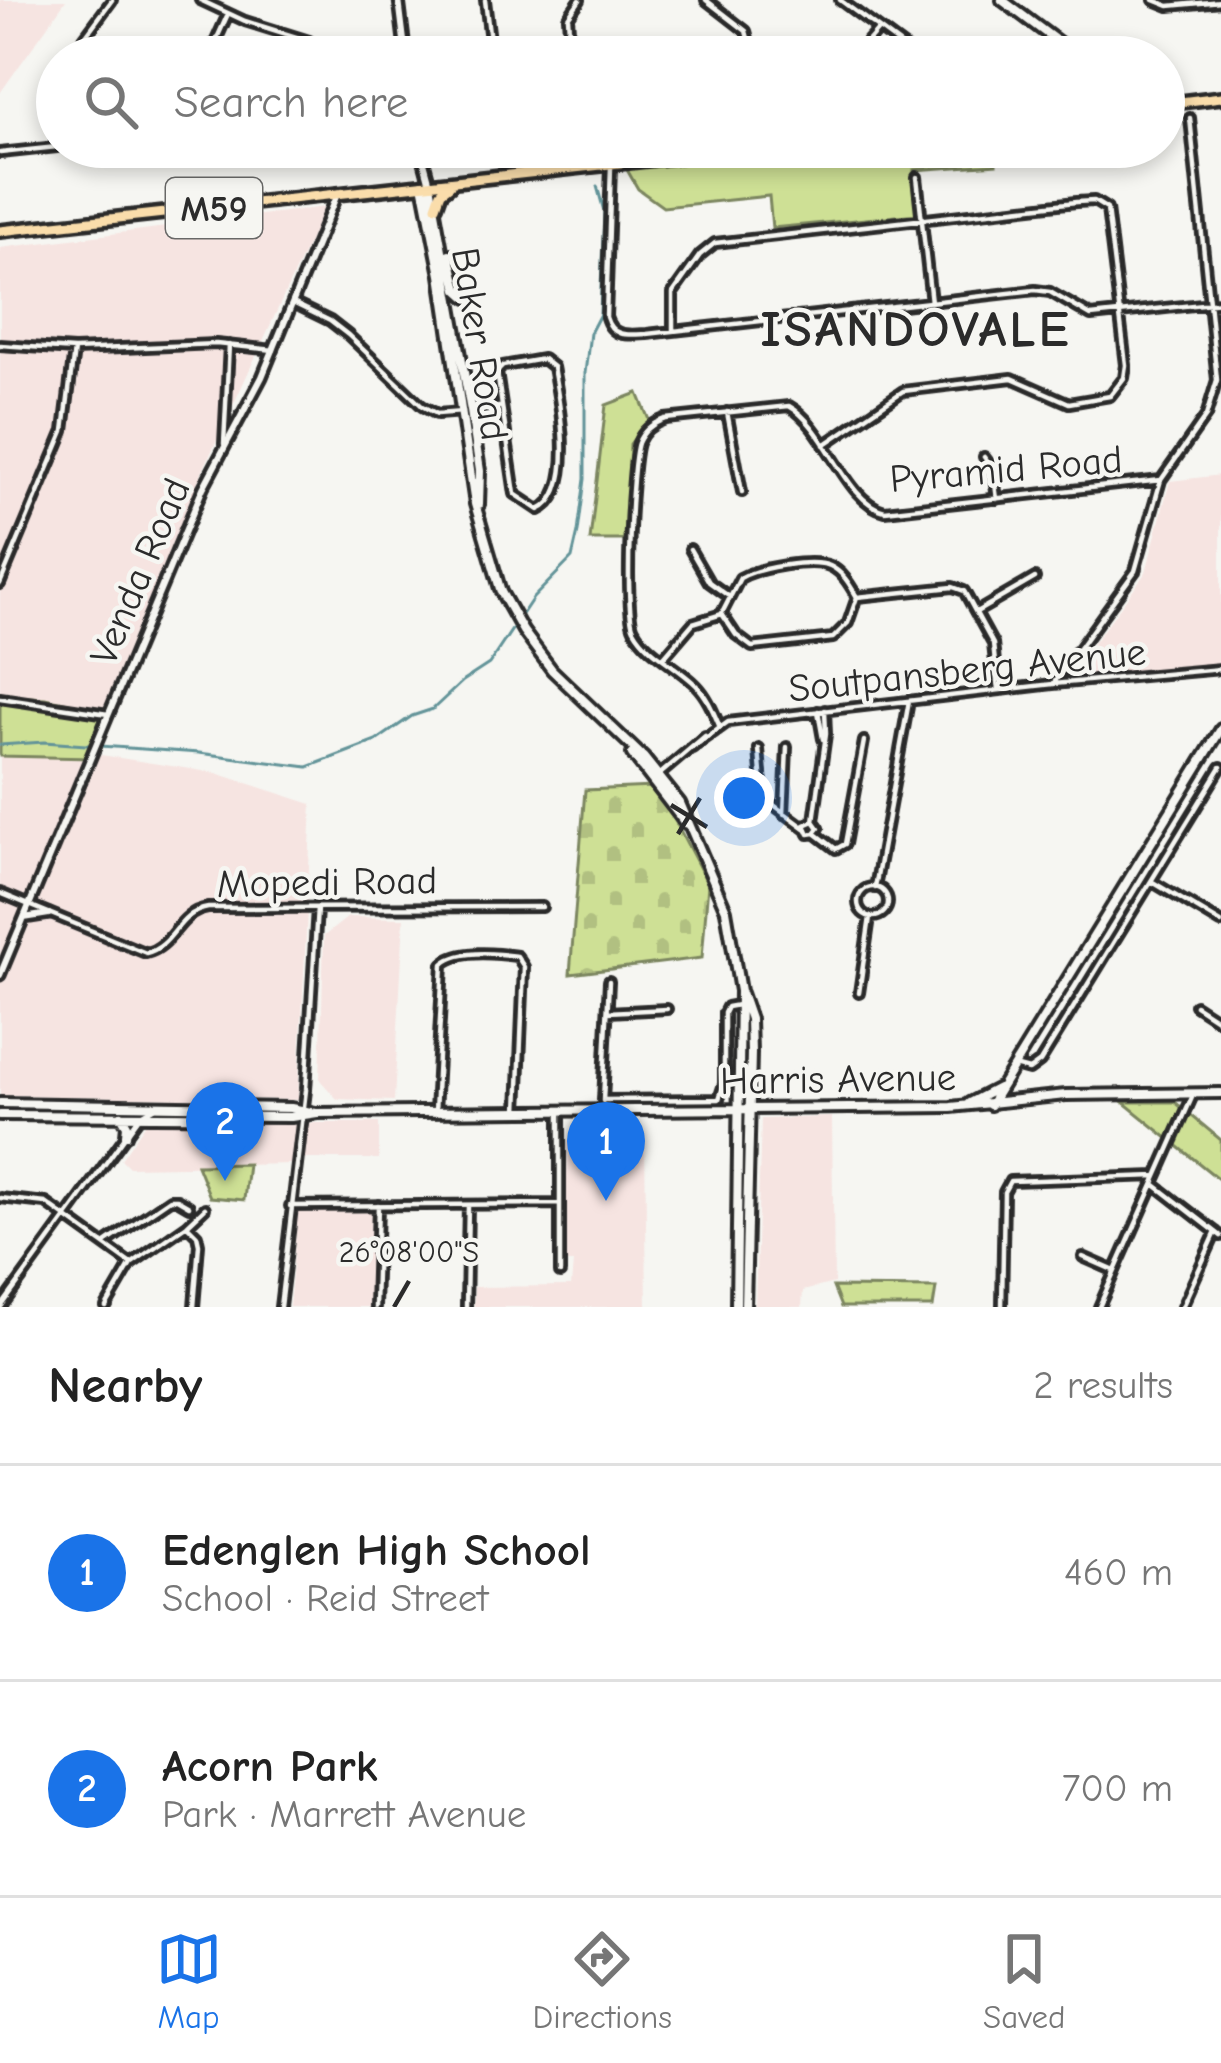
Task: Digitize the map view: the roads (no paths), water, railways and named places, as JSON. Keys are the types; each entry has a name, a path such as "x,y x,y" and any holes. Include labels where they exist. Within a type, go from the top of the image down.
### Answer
{"main road":[{"path":"1002,0 1050,36"},
{"path":"1185,101 1221,97"},
{"name":"M59","path":"0,231 576,168"},
{"path":"436,206 441,192 455,182"},
{"name":"Baker Road","path":"427,184 445,248 478,512 495,574 523,631 566,686 657,777 684,811 726,910 740,991 750,1019 741,1307"},
{"name":"Baker Road","path":"427,184 467,411"},
{"path":"445,248 458,289 467,298"},
{"name":"Harris Avenue","path":"0,1115 560,1111 602,1105 990,1106 1221,729"},
{"name":"Baker Road","path":"740,991 745,1108"},
{"path":"960,1107 989,1095 1003,1082 1010,1095 1027,1100"},
{"path":"990,1106 1066,1095 1221,1093"},
{"name":"Harris Avenue","path":"0,1103 117,1103 302,1113"},
{"path":"121,1115 126,1135"}],"street":[{"path":"86,36 112,0"},
{"path":"200,0 294,36"},
{"path":"399,0 403,36"},
{"path":"484,0 489,36"},
{"path":"570,36 568,17 580,0"},
{"path":"706,0 747,36"},
{"path":"840,0 889,36"},
{"path":"1154,0 1169,7 1221,1"},
{"path":"218,36 228,14"},
{"path":"872,36 879,28"},
{"name":"Pyramid Road","path":"719,725 698,686 636,634 628,612 637,446 648,429 658,421 790,406 806,419 868,504 878,510 1161,480 1206,416 1219,381 1190,118"},
{"path":"0,153 36,149"},
{"path":"424,168 427,184"},
{"path":"611,168 606,317 613,331 626,335 1040,290 1088,315 1221,302"},
{"path":"916,177 931,302"},
{"name":"Venda Road","path":"0,975 224,444 274,350 338,194"},
{"path":"673,332 673,293 711,244 1094,201 1107,209 1126,370 1106,398 1070,403 1012,378 903,391 824,445"},
{"path":"292,303 348,335 422,406 437,414 467,411"},
{"path":"0,345 74,350 229,345 274,350"},
{"path":"224,444 229,345"},
{"path":"0,584 64,430 74,350"},
{"path":"543,359 550,362 566,453 545,509 532,508 515,494 501,406 500,367 543,359"},
{"name":"Baker Road","path":"467,411 501,406"},
{"path":"727,412 742,492"},
{"path":"984,457 993,469 997,499"},
{"path":"1053,684 1131,578 1161,480"},
{"path":"690,549 710,582 728,596"},
{"path":"722,614 740,578 752,571 821,563 842,574 857,597"},
{"path":"977,611 1035,578"},
{"path":"857,597 956,587 966,593 993,644 998,690"},
{"path":"722,614 742,641 765,648 832,638 848,623 857,597"},
{"path":"663,658 693,623 722,614"},
{"name":"Soutpansberg Avenue","path":"719,725 998,690 1221,669"},
{"path":"0,698 108,714"},
{"path":"875,888 909,700"},
{"path":"759,748 761,794 809,834 815,833 819,828 814,821 823,740 821,711"},
{"path":"657,777 719,725"},
{"path":"815,833 836,850 844,846 863,741"},
{"path":"784,814 787,747"},
{"path":"1014,1066 1030,1070 1040,1061 1221,767"},
{"path":"805,828 814,821"},
{"path":"1151,881 1220,920"},
{"path":"875,888 888,902 880,915 870,917 859,909 858,899 866,889 875,888"},
{"name":"Mopedi Road","path":"0,893 146,952 163,946 194,910 542,907"},
{"path":"280,1307 302,1113 317,908"},
{"path":"24,918 49,914"},
{"path":"859,993 870,917"},
{"path":"435,1112 443,964 455,956 487,955 517,956 524,967 518,1111"},
{"path":"609,981 602,1105 719,1100 724,1084 724,1013 730,1005 739,1005"},
{"path":"1195,1005 1221,1022"},
{"path":"608,1012 668,1009"},
{"path":"1099,1307 1194,1093"},
{"name":"Harris Avenue","path":"117,1103 140,1116"},
{"path":"2,1307 140,1116 170,1105"},
{"path":"560,1111 560,1274"},
{"path":"1002,1307 1007,1184 1016,1178 1157,1176"},
{"path":"1154,1184 1218,1234 1182,1307"},
{"path":"0,1198 37,1199 131,1264"},
{"path":"104,1244 170,1199 189,1206"},
{"path":"466,1307 468,1203"},
{"path":"290,1206 558,1204"},
{"path":"375,1307 377,1205"},
{"path":"106,1307 131,1264 205,1208"},
{"path":"188,1225 199,1244 194,1307"},
{"path":"1083,1256 1115,1271"}],"waterway":[{"path":"0,745 44,742 199,753 308,767 376,741 412,716 433,709 489,664 533,598 572,558 578,532 585,479 585,373 590,333 600,314 604,211 597,186"}],"place":[{"name":"Acorn Park","path":"225,1181"},
{"name":"Edenglen High School","path":"606,1201"}],"district":[{"name":"ISANDOVALE","path":"916,328"}]}
